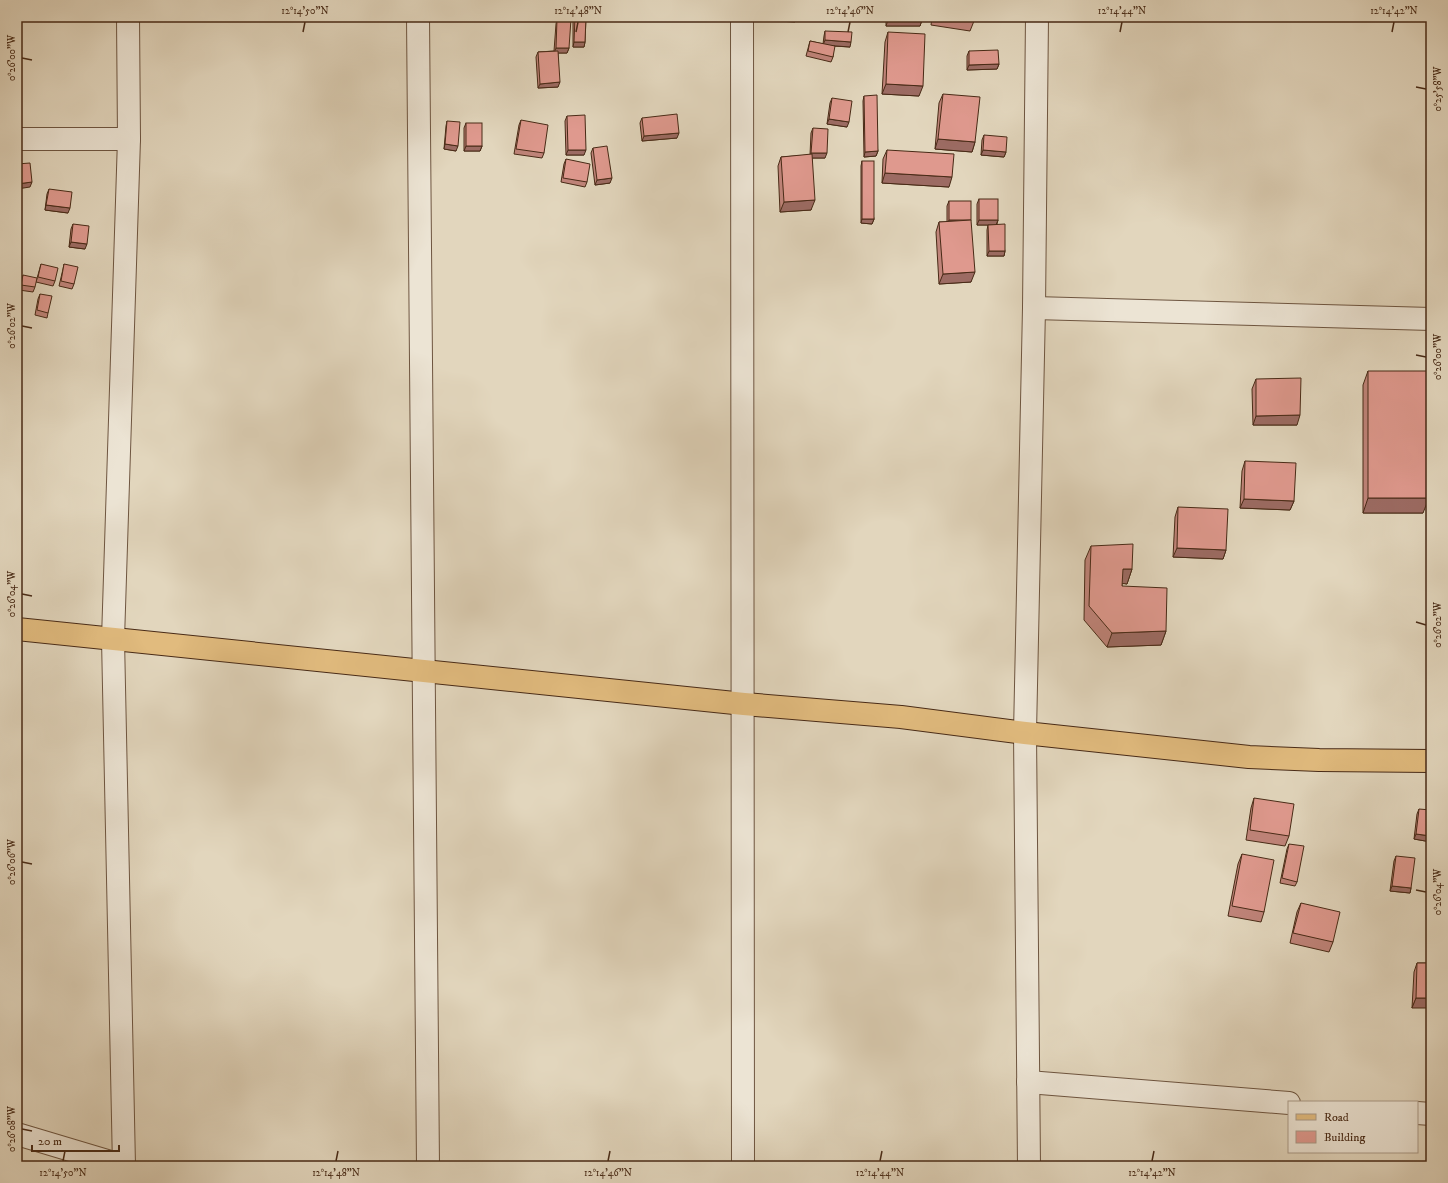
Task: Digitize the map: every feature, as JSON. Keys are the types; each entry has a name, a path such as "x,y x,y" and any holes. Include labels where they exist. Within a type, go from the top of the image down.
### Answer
{"main road":[{"path":"17,630 424,670 744,704 901,717 1025,733 1248,756 1319,760 1431,761"}],"street":[{"path":"17,1134 124,1166 113,639 129,139 128,17"},
{"path":"418,17 428,1166"},
{"path":"742,17 744,704 743,1166"},
{"path":"1029,1166 1025,733 1034,308 1037,17"},
{"path":"17,139 129,139"},
{"path":"1034,308 1431,319"},
{"path":"1028,1082 1288,1102"},
{"path":"1418,1113 1431,1114"}],"building":[{"path":"575,17 586,17 585,42 574,42"},
{"path":"947,17 974,17 974,21"},
{"path":"557,19 571,19 569,48 556,48"},
{"path":"825,31 852,32 851,42 825,40"},
{"path":"888,32 925,34 923,86 886,84"},
{"path":"810,41 835,46 833,57 808,51"},
{"path":"998,50 999,64 969,65 969,51"},
{"path":"558,51 560,82 540,84 538,52"},
{"path":"943,94 980,97 975,142 938,139"},
{"path":"877,95 878,151 865,152 864,96"},
{"path":"832,98 852,101 849,122 829,119"},
{"path":"677,114 679,133 644,136 642,118"},
{"path":"585,115 586,150 568,150 567,116"},
{"path":"521,120 548,125 544,153 516,149"},
{"path":"447,121 460,122 458,146 445,144"},
{"path":"466,123 482,123 482,146 466,146"},
{"path":"813,128 828,129 827,153 811,153"},
{"path":"984,135 1007,137 1006,152 983,150"},
{"path":"607,146 612,178 597,180 593,148"},
{"path":"887,150 954,154 952,177 885,173"},
{"path":"812,154 815,200 784,202 781,157"},
{"path":"566,159 590,164 587,182 563,178"},
{"path":"862,161 874,161 874,219 862,219"},
{"path":"30,163 32,182 17,184 17,164"},
{"path":"49,189 72,192 70,208 46,205"},
{"path":"979,199 998,199 998,220 979,220"},
{"path":"949,201 971,201 971,220 949,220"},
{"path":"971,220 975,272 943,274 939,222"},
{"path":"73,224 89,226 87,244 71,242"},
{"path":"1005,224 1005,251 989,251 988,225"},
{"path":"41,264 58,268 55,281 38,277"},
{"path":"64,264 78,267 74,284 61,281"},
{"path":"23,275 37,278 35,287 21,285"},
{"path":"40,294 52,296 48,313 37,310"},
{"path":"1368,371 1430,371 1429,498 1368,498"},
{"path":"1301,378 1300,415 1256,416 1256,379"},
{"path":"18,456 18,471 17,471"},
{"path":"1245,461 1296,463 1294,501 1244,499"},
{"path":"1178,507 1228,509 1226,550 1177,548"},
{"path":"1133,544 1132,569 1123,569 1122,586 1167,588 1166,631 1112,633 1089,606 1091,546"},
{"path":"1254,798 1294,804 1289,836 1250,830"},
{"path":"1419,809 1431,810 1431,836 1416,834"},
{"path":"1289,844 1304,846 1297,882 1282,878"},
{"path":"1242,854 1274,860 1264,912 1232,906"},
{"path":"1396,856 1415,858 1411,888 1392,886"},
{"path":"1301,903 1340,912 1333,942 1293,933"},
{"path":"1417,963 1431,963 1431,998 1416,998"}]}
